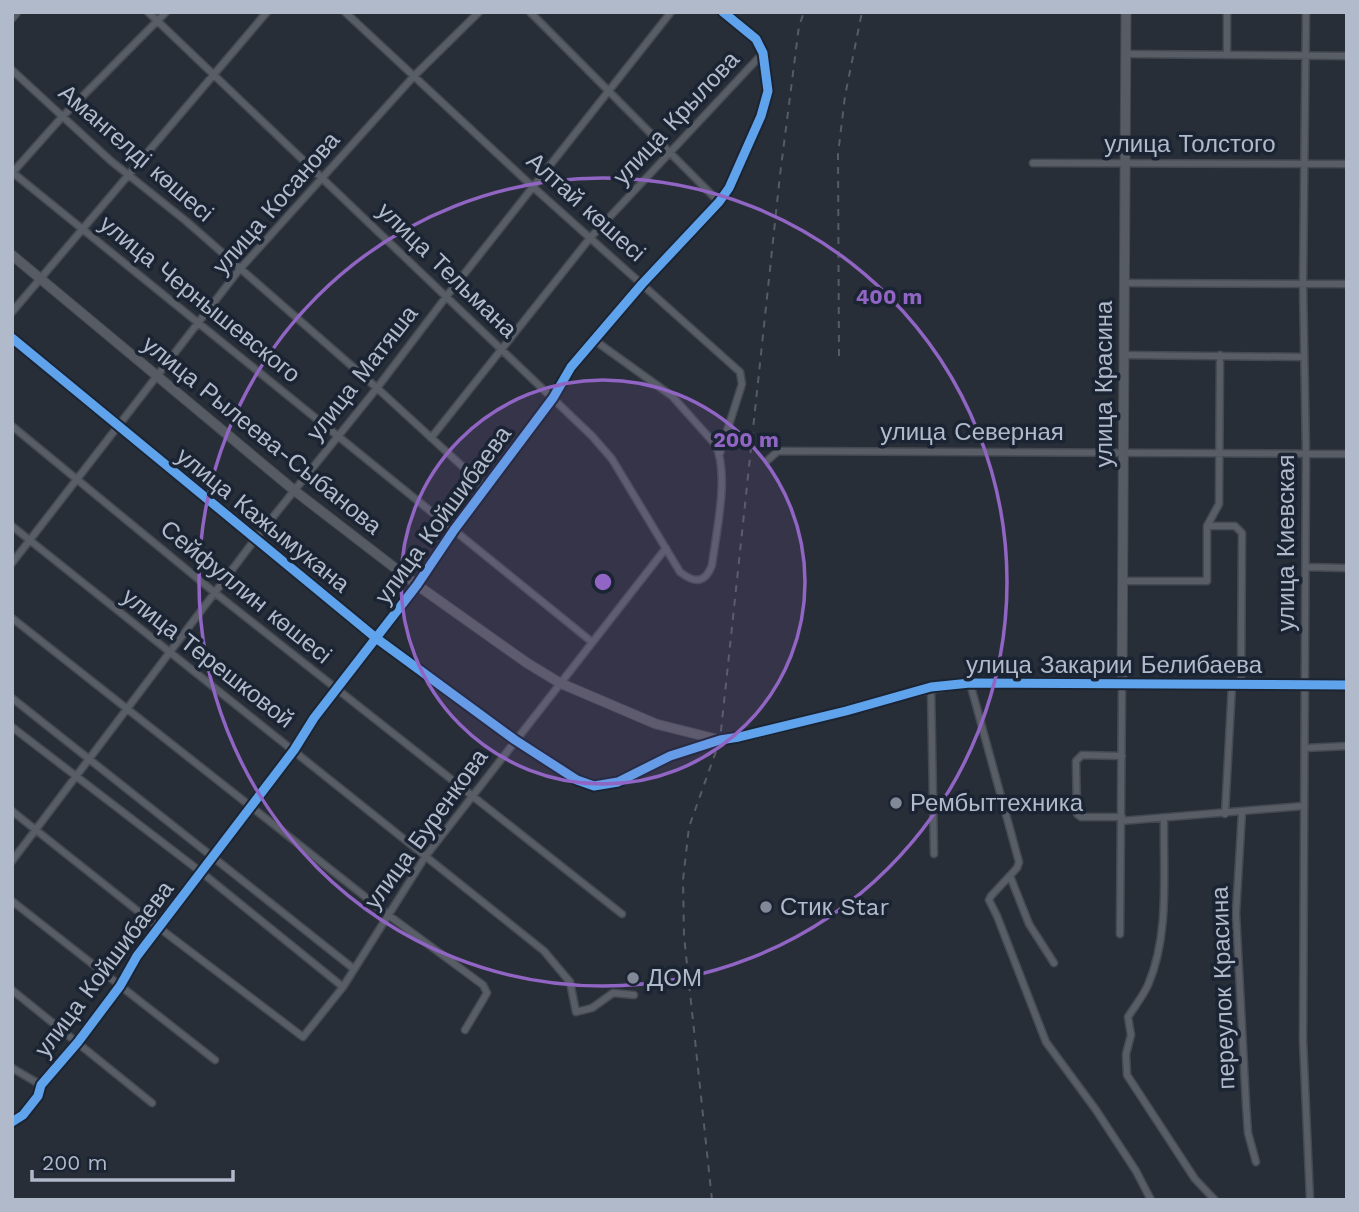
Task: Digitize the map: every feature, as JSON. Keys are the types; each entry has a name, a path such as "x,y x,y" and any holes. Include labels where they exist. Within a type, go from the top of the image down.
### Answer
{"street":[{"path":"12,17 16,12"},
{"name":"улица Тельмана","path":"148,12 553,398 612,459 680,572 690,580 700,580 709,573 712,565 721,488 720,453"},
{"path":"12,172 62,117 166,12"},
{"path":"12,312 268,12"},
{"name":"Алтай көшесі","path":"345,12 533,187 740,372 742,384 720,453"},
{"name":"улица Косанова","path":"12,563 239,270 414,76 479,12"},
{"path":"530,12 719,202"},
{"name":"улица Матяша","path":"12,861 214,592 671,12"},
{"path":"723,12 755,39 763,53"},
{"name":"улица Красина","path":"1120,934 1126,12"},
{"path":"1227,12 1227,55"},
{"name":"улица Киевская","path":"1306,12 1303,283 1306,454 1303,1040 1310,1200"},
{"name":"улица Крылова","path":"431,438 590,237 763,53"},
{"name":"улица Койшибаева","path":"12,1122 23,1115 38,1096 41,1084 78,1042 120,986 136,956 294,750 336,689 418,585 454,530 553,398 571,367 729,188 761,116 768,91 763,53"},
{"path":"1126,54 1347,56"},
{"name":"Амангелді көшесі","path":"12,70 111,162 186,221 377,388 486,488"},
{"name":"улица Толстого","path":"1033,163 1347,164"},
{"name":"улица Чернышевского","path":"12,172 592,642"},
{"name":"улица Рылеева-Сыбанова","path":"12,255 295,491 418,585 527,663 560,683 656,724 720,740"},
{"path":"1124,283 1347,284"},
{"name":"улица Кажымукана","path":"12,338 376,638 515,740 578,780 594,786 618,782 670,756 720,740"},
{"path":"594,340 672,396 720,453"},
{"path":"1125,355 1304,356"},
{"path":"1123,581 1207,581 1208,526 1219,504 1220,355"},
{"name":"Сейфуллин көшесі","path":"12,426 214,592 622,914"},
{"name":"улица Северная","path":"768,460 778,451 1347,454"},
{"name":"улица Терешковой","path":"12,526 544,951 570,982 576,1012 592,1008 613,993 634,995"},
{"path":"1208,526 1235,526 1241,533 1236,685 1225,814"},
{"name":"улица Буренкова","path":"158,928 303,1037 342,987 425,857 470,796 666,548"},
{"path":"1306,567 1347,568"},
{"path":"12,618 387,914 483,985 487,993 465,1030"},
{"path":"970,683 1019,862 989,900 1040,1023 1042,1034 1056,1058 1096,1110 1141,1179 1151,1200"},
{"name":"улица Закарии Белибаева","path":"720,740 846,711 930,687 970,683 1347,685"},
{"path":"930,687 934,854"},
{"path":"12,698 354,968"},
{"path":"12,727 201,872 342,987"},
{"path":"1305,748 1347,746"},
{"path":"1122,756 1083,755 1076,761 1077,814 1081,817 1164,818 1303,806"},
{"path":"12,811 158,928"},
{"name":"переулок Красина","path":"1242,812 1236,913 1248,1133 1255,1162"},
{"path":"1164,818 1163,916 1159,945 1149,982 1128,1017 1131,1035 1125,1067 1127,1075 1195,1179 1215,1200"},
{"path":"1010,876 1029,924 1054,963"},
{"path":"12,901 215,1060"},
{"path":"12,990 152,1103"},
{"path":"12,1068 41,1084"}],"railway":[{"path":"712,1200 684,936 683,880 689,827 720,740 780,175 799,26 804,12"},
{"path":"839,356 838,154 845,96 862,12"}],"cycle path":[{"path":"12,1122 23,1115 38,1096 41,1085 78,1042 120,986 137,956 417,585 454,530 553,398 571,367 729,188 761,116 768,91 763,53 756,39 723,12"},
{"path":"12,338 376,638 515,740 577,780 594,786 618,782 670,756 720,740 846,711 931,687 970,683 1347,685"}],"place":[{"name":"Рембыттехника","path":"896,803"},
{"name":"Стик Star","path":"766,907"},
{"name":"ДОМ","path":"633,978"}]}
